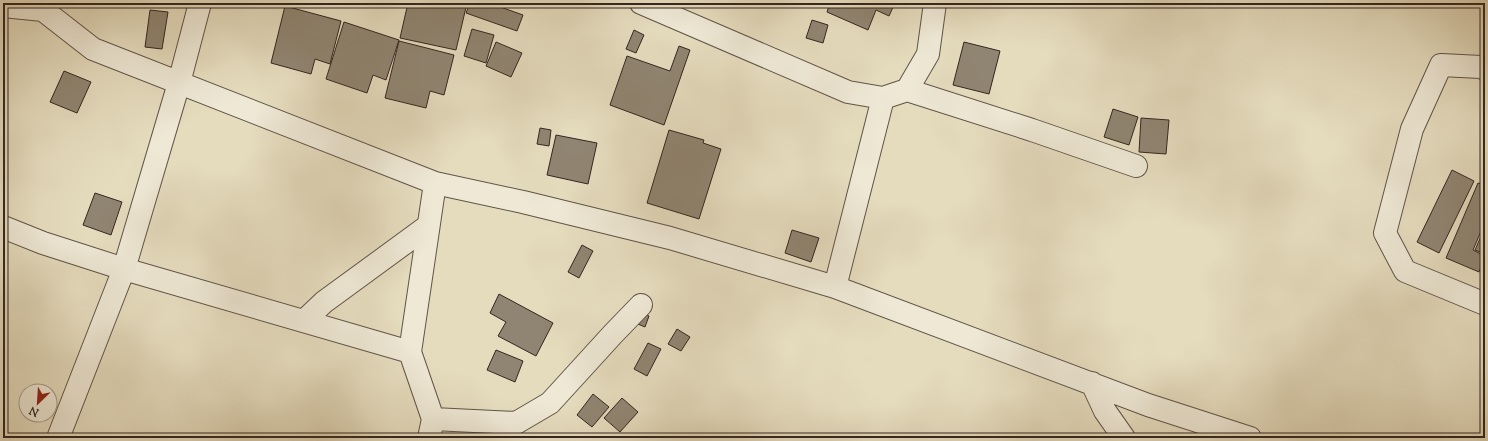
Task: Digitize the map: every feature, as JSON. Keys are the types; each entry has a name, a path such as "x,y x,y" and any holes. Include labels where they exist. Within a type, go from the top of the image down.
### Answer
{"street":[{"path":"58,438 124,269 179,83 200,3"},
{"path":"641,3 848,92 883,98 907,90 1032,130 1136,166"},
{"path":"907,90 928,54 935,3"},
{"path":"3,6 43,10 93,49 435,183 523,202 670,238 835,287 1148,405 1250,438"},
{"path":"1485,69 1481,67 1441,65 1412,129 1385,233 1405,271 1485,304"},
{"path":"835,287 883,98"},
{"path":"435,183 410,352 431,429 516,423 550,403 641,305"},
{"path":"304,321 324,302 428,226"},
{"path":"3,227 43,243 124,269 410,352"},
{"path":"1092,384 1106,411 1124,438"}],"building":[{"path":"139,3 155,3 154,7"},
{"path":"408,3 467,3 456,50 400,38"},
{"path":"470,3 489,3 523,15 517,31 466,13"},
{"path":"830,3 895,3 889,16 876,10 868,30 827,12"},
{"path":"285,6 341,21 330,64 315,59 311,74 271,63"},
{"path":"150,10 168,12 162,49 145,47"},
{"path":"812,20 828,25 823,43 806,38"},
{"path":"344,22 399,40 386,80 373,75 367,93 326,79"},
{"path":"472,29 494,35 486,63 464,56"},
{"path":"634,30 644,35 636,53 626,49"},
{"path":"399,41 454,55 444,95 430,91 426,108 385,98"},
{"path":"496,42 522,53 511,77 486,66"},
{"path":"964,42 1000,51 989,94 953,85"},
{"path":"679,46 690,50 664,125 610,105 627,56 670,71"},
{"path":"64,71 91,82 77,113 50,102"},
{"path":"1113,109 1138,117 1129,145 1104,137"},
{"path":"1141,118 1169,120 1166,154 1139,152"},
{"path":"540,128 551,130 549,146 537,144"},
{"path":"669,130 704,140 703,143 721,149 699,219 647,203"},
{"path":"556,135 597,143 588,184 547,175"},
{"path":"1452,170 1474,181 1439,253 1417,242"},
{"path":"1478,183 1485,185 1485,222 1473,250 1485,256 1479,272 1446,258"},
{"path":"95,193 122,202 111,235 83,225"},
{"path":"1485,227 1485,254 1475,250"},
{"path":"792,230 819,238 811,262 785,253"},
{"path":"582,245 593,251 579,278 568,272"},
{"path":"499,294 553,323 536,356 498,336 506,322 490,313"},
{"path":"631,308 649,316 645,327 626,319"},
{"path":"677,329 690,337 681,351 668,344"},
{"path":"648,343 661,349 647,376 634,369"},
{"path":"496,350 523,361 515,382 487,370"},
{"path":"593,394 609,407 592,427 577,415"},
{"path":"622,398 638,412 620,432 604,418"}]}
